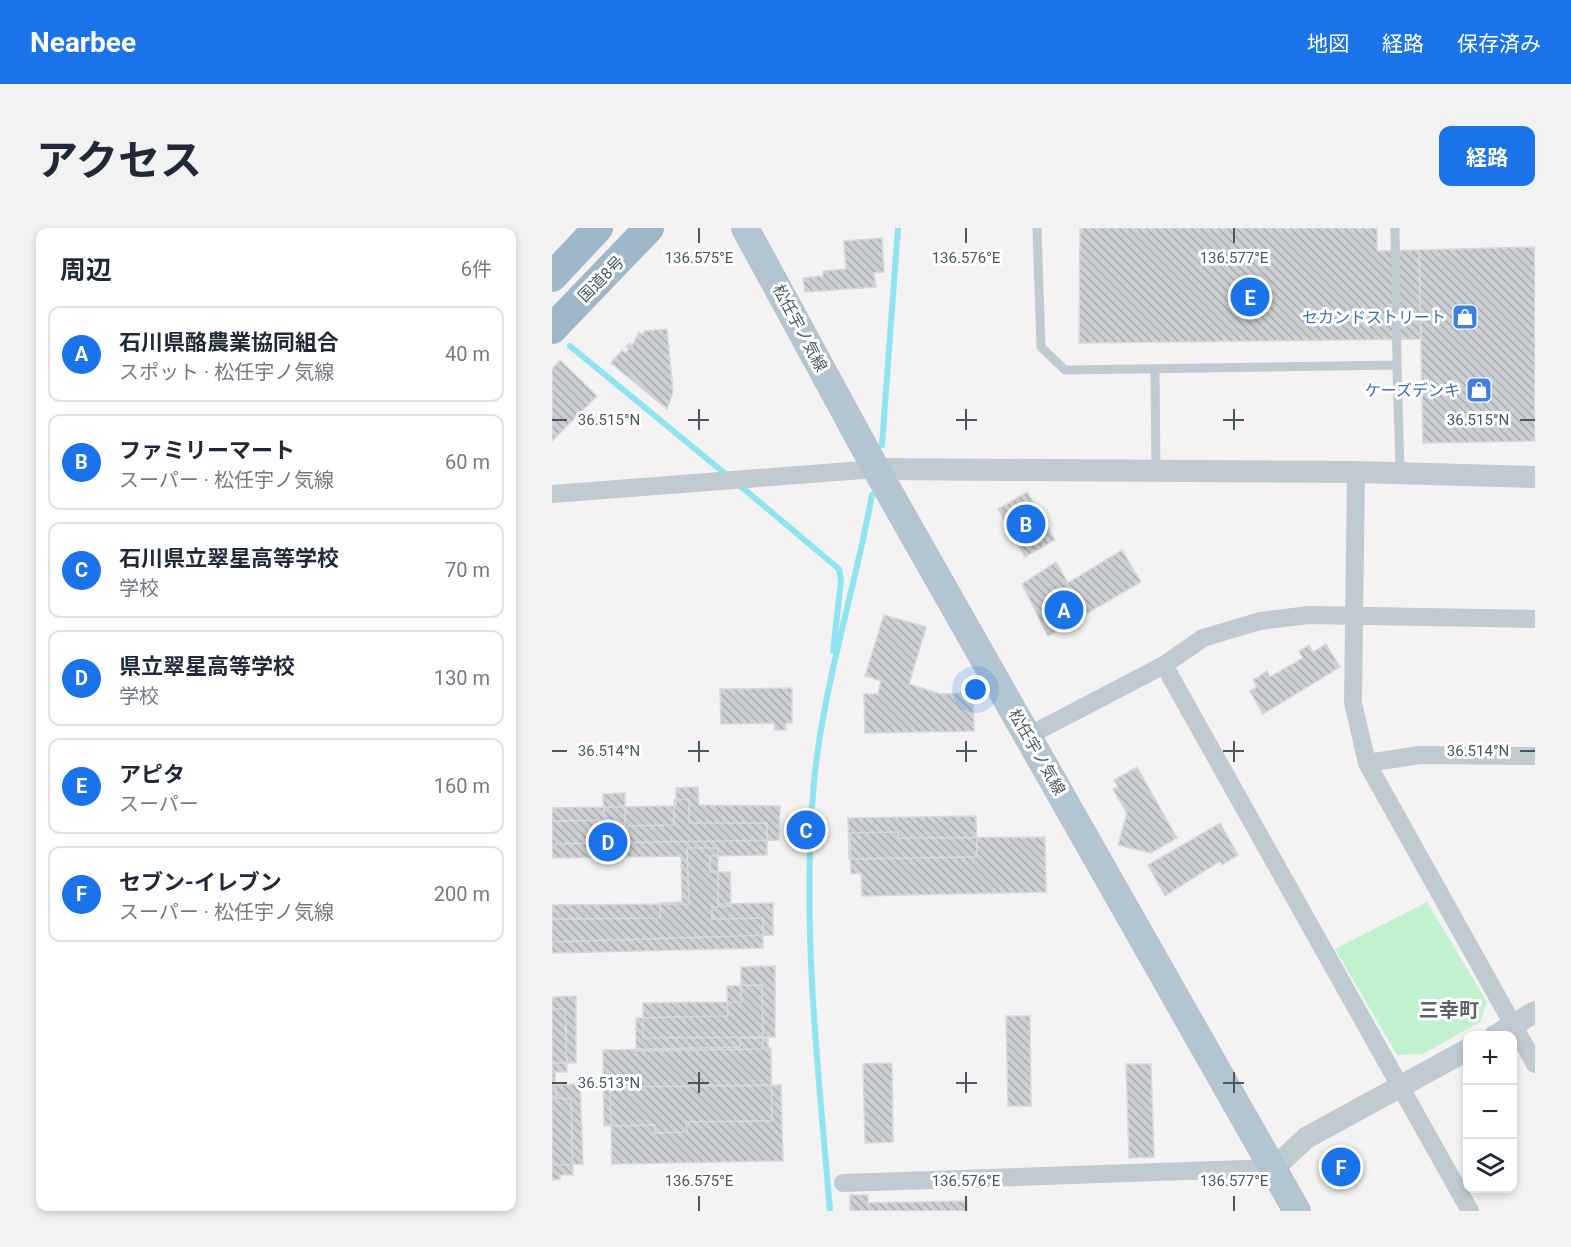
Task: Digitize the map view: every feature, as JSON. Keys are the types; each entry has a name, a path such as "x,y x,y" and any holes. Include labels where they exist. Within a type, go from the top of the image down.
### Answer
{"highway":[{"path":"552,277 598,228"},
{"name":"国道8号","path":"552,329 650,228"}],"main road":[{"name":"松任宇ノ気線","path":"746,228 876,469 1297,1211"}],"street":[{"path":"552,495 876,469 1356,472 1535,477"},
{"path":"1356,472 1353,704 1367,763 1504,1030 1535,1064"},
{"path":"1028,736 1164,665 1203,638 1260,621 1309,615 1535,619"},
{"path":"1164,665 1399,1088 1470,1211"},
{"path":"1367,763 1420,755 1535,756"},
{"path":"1504,1030 1535,1012"},
{"path":"843,1183 1274,1168 1306,1138 1463,1052"}],"lane":[{"path":"1037,228 1041,347 1065,370 1397,365"},
{"path":"1395,228 1400,474"},
{"path":"1155,369 1156,471"}],"green space":[{"path":"1427,902 1487,1002 1480,1022 1423,1054 1397,1055 1335,949"}],"building":[{"path":"1080,228 1377,228 1377,251 1419,250 1421,339 1079,343"},
{"path":"882,238 884,272 874,273 876,287 805,292 803,278 823,276 823,271 846,269 844,241"},
{"name":"ケーズデンキ","path":"1535,247 1535,441 1423,443 1419,250"},
{"path":"667,329 673,392 667,409 611,363 622,350 625,353 629,349 626,347 630,343 632,346 639,332 642,335 645,331"},
{"path":"560,360 597,396 552,441 552,369"},
{"path":"1027,492 1055,540 1025,557 998,509"},
{"path":"1122,550 1141,582 1048,636 1022,584 1056,562 1068,583"},
{"path":"884,615 926,627 909,684 940,694 973,693 974,731 865,733 864,694 878,694 881,681 865,676"},
{"path":"1326,644 1340,667 1263,714 1250,691 1257,687 1253,680 1267,671 1270,677 1303,658 1299,651 1309,645 1313,652"},
{"path":"792,688 792,723 786,723 786,730 775,730 774,723 721,724 720,689"},
{"path":"1137,767 1177,838 1151,853 1118,845 1127,813 1113,789 1118,787 1114,780"},
{"path":"698,787 699,805 780,806 779,840 552,844 552,808 676,806 676,788"},
{"path":"625,793 625,826 674,825 674,800 689,799 689,823 767,823 767,855 710,856 710,872 730,872 731,906 712,907 712,919 763,918 763,948 552,953 552,919 660,918 660,903 682,902 681,856 552,858 552,821 604,820 603,794"},
{"path":"976,816 977,857 849,859 848,818"},
{"path":"1220,823 1238,855 1222,865 1220,861 1165,896 1148,865"},
{"path":"898,832 898,838 1045,837 1046,892 862,896 861,873 851,874 850,833"},
{"path":"687,848 718,848 718,904 773,903 773,935 552,942 552,905 689,904"},
{"path":"775,966 775,1037 643,1038 643,1003 741,1002 741,967"},
{"path":"762,985 763,1049 636,1051 636,1018 728,1016 727,986"},
{"path":"576,996 576,1063 552,1063 552,997"},
{"path":"552,1009 565,1009 567,1072 555,1072 556,1098 571,1099 573,1175 560,1175 560,1179 552,1180"},
{"path":"1006,1016 1030,1016 1031,1106 1008,1106"},
{"path":"740,1038 768,1038 768,1048 771,1048 772,1121 686,1122 687,1132 655,1133 655,1125 604,1126 603,1050 740,1047"},
{"path":"892,1063 893,1142 865,1143 863,1064"},
{"path":"1126,1064 1151,1064 1154,1157 1129,1158"},
{"path":"580,1084 583,1164 552,1165 552,1085"},
{"path":"781,1085 783,1161 612,1164 610,1087"},
{"path":"850,1195 868,1195 868,1203 967,1201 967,1211 850,1211"}],"waterway":[{"path":"882,445 898,228"},
{"path":"570,346 728,476"},
{"path":"738,484 839,569 841,581 833,651"},
{"path":"830,1211 811,959 809,908 812,807 821,728 872,495"}],"place":[{"name":"アピタ","path":"1250,297"},
{"name":"セカンドストリート","path":"1465,317"},
{"name":"ケーズデンキ","path":"1479,390"},
{"name":"ファミリーマート","path":"1026,524"},
{"name":"石川県酪農業協同組合","path":"1064,610"},
{"name":"石川県立翠星高等学校","path":"806,830"},
{"name":"県立翠星高等学校","path":"608,842"},
{"name":"セブン-イレブン","path":"1341,1167"}],"district":[{"name":"三幸町","path":"1449,1010"}]}
